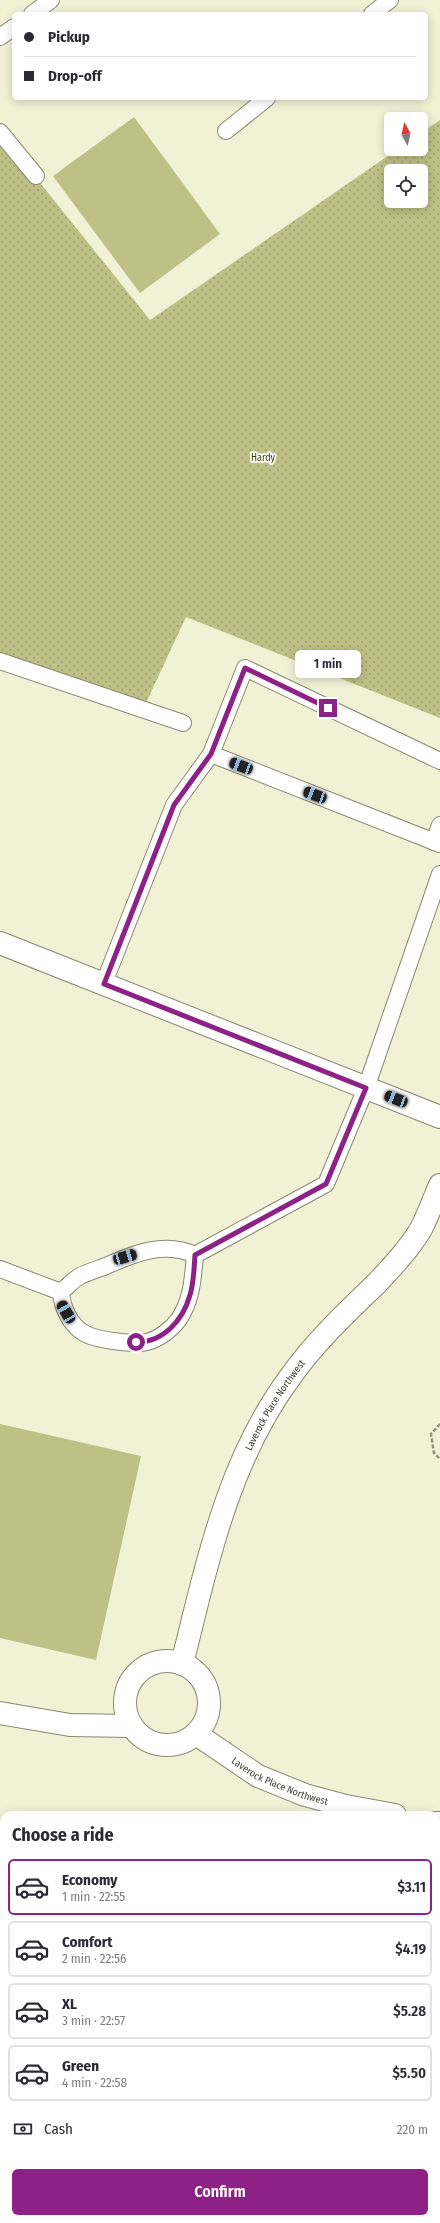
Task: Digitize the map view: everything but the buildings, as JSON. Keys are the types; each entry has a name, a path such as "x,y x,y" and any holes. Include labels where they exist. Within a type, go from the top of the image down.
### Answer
{"main road":[{"path":"0,943 440,1117"},
{"name":"Laverock Place Northwest","path":"182,1664 220,1516 254,1434 272,1403 292,1374 314,1348 390,1270 420,1230 440,1185"},
{"path":"159,1662 182,1664 201,1678 207,1689 210,1701 206,1719 196,1734 186,1741 174,1745 162,1745 150,1742 140,1735 132,1726 127,1715 125,1703 132,1681 144,1669 159,1662"},
{"path":"0,1713 70,1725 132,1726"},
{"name":"Laverock Place Northwest","path":"196,1734 258,1776 305,1795 346,1806 373,1811"}],"lane":[{"path":"35,12 50,0"},
{"path":"375,12 390,0"},
{"path":"0,37 12,28"},
{"path":"226,131 265,100"},
{"path":"0,132 36,176"},
{"path":"0,661 183,723"},
{"path":"104,984 174,805 211,754 245,668 440,762"},
{"path":"211,754 437,843 440,825"},
{"path":"195,1255 326,1184 366,1088 440,874"},
{"path":"61,1292 80,1276 137,1253 165,1248 182,1249 195,1255"},
{"path":"61,1292 62,1304 71,1320 84,1334 113,1341 147,1342 166,1333 183,1312 190,1295 195,1255"},
{"path":"0,1269 61,1292"}],"path":[{"path":"440,1424 431,1434 434,1453 440,1459"}],"green space":[{"path":"134,117 220,234 140,293 53,176"},
{"name":"Hardy","path":"440,120 440,718 186,617 145,705 0,656 0,133 150,320 388,156 428,156 428,128"},
{"path":"0,1424 141,1456 96,1660 0,1638"}],"route":[{"path":"136,1342 147,1342 166,1333 178,1320 190,1295 195,1255 326,1184 366,1088 104,984 174,805 211,754 245,668 328,708"}]}
